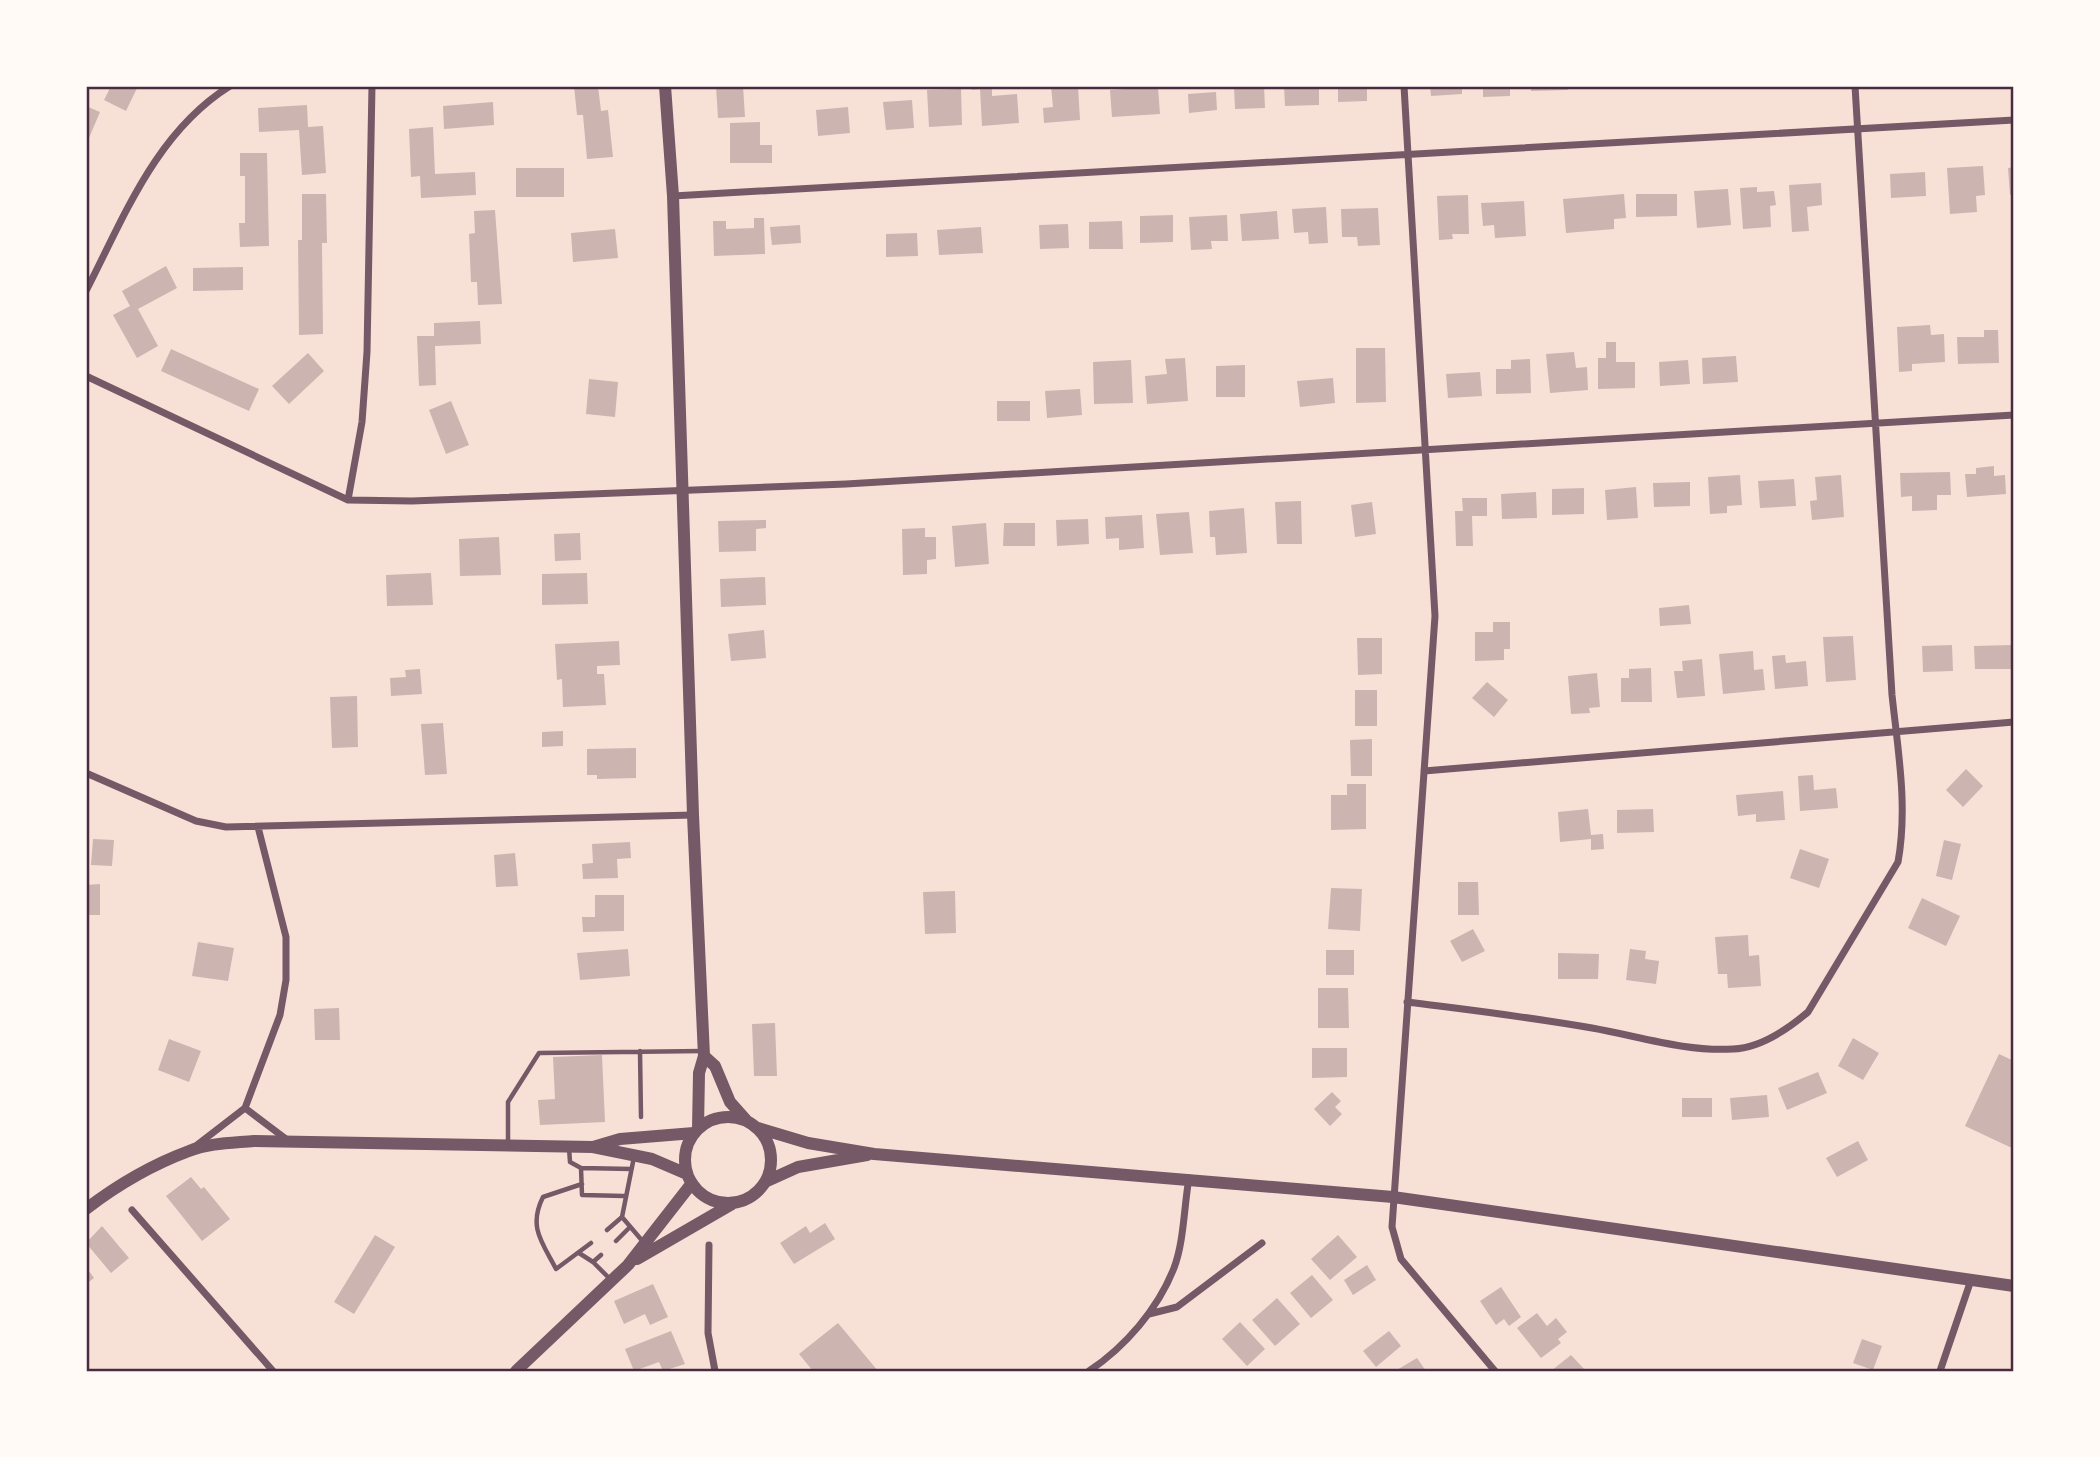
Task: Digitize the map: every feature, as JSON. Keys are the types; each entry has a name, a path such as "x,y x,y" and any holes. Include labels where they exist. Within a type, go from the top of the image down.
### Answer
{"street":[{"path":"86,291 158,157 191,114 230,86"},
{"path":"348,500 362,422 366,364 372,86"},
{"path":"516,1371 628,1265 645,1244 690,1178 686,1153 696,1131 699,1073 704,1053 681,492 673,196 665,86"},
{"path":"1404,86 1435,616 1392,1227 1401,1259 1495,1371"},
{"path":"1407,1002 1547,1020 1689,1047 1735,1049 1765,1040 1791,1027 1808,1012 1898,862 1903,824 1855,86"},
{"path":"673,196 2014,120"},
{"path":"86,376 348,500 412,501 681,492 2014,415"},
{"path":"1424,771 2014,722"},
{"path":"86,773 196,821 226,827 693,815"},
{"path":"86,1209 107,1193 191,1150 245,1108 280,1015 286,980 284,920 258,827"},
{"path":"704,1053 715,1066 730,1102 746,1121 758,1128 808,1143 874,1154 1394,1197 2014,1286"},
{"path":"245,1108 288,1141"},
{"path":"191,1150 254,1141 593,1147 620,1139 696,1131 721,1118 746,1121"},
{"path":"758,1128 772,1153 767,1181"},
{"path":"593,1147 633,1163 652,1159 690,1178 705,1196 732,1204"},
{"path":"628,1265 732,1204 758,1192 767,1181 798,1167 874,1154"},
{"path":"1089,1371 1101,1363 1149,1314 1175,1267 1189,1178"},
{"path":"132,1210 273,1371"},
{"path":"1149,1314 1177,1307 1262,1243"},
{"path":"709,1245 708,1333 715,1371"},
{"path":"1940,1371 1971,1280"},
{"path":"1101,1363 1108,1371"}],"lane":[{"path":"640,1051 641,1117"},
{"path":"508,1145 508,1102 539,1053 704,1053"},
{"path":"569,1146 570,1162 581,1168 633,1163 624,1196 622,1217 607,1230"},
{"path":"581,1168 582,1195 624,1196"},
{"path":"582,1184 543,1198 535,1212 536,1230 556,1269 591,1243"},
{"path":"622,1217 645,1244"},
{"path":"616,1241 630,1227"},
{"path":"579,1253 593,1262 611,1281"},
{"path":"593,1262 601,1255"}],"building":[{"path":"111,86 138,86 126,111 104,100"},
{"path":"574,86 598,86 601,111 608,110 613,157 587,159 583,115 577,115"},
{"path":"716,86 743,86 745,117 718,118"},
{"path":"971,86 992,86 992,96 1017,94 1019,123 982,126 980,89 972,90"},
{"path":"1051,86 1078,86 1080,120 1044,123 1043,108 1053,107"},
{"path":"1234,86 1264,86 1265,108 1235,109"},
{"path":"1284,86 1319,86 1319,105 1285,106"},
{"path":"1338,86 1367,86 1367,101 1338,102"},
{"path":"1430,86 1462,86 1462,94 1431,96"},
{"path":"1483,86 1510,86 1510,96 1483,97"},
{"path":"1531,86 1568,86 1568,90 1531,91"},
{"path":"1158,87 1160,114 1112,117 1110,90"},
{"path":"961,89 962,125 929,127 927,90"},
{"path":"1216,92 1217,110 1189,113 1188,94"},
{"path":"912,100 914,128 886,130 883,102"},
{"path":"493,102 494,125 444,129 443,106"},
{"path":"307,105 308,127 323,126 326,173 302,175 299,130 259,132 258,108"},
{"path":"86,106 100,112 86,145"},
{"path":"848,107 850,133 818,136 816,110"},
{"path":"760,122 760,145 772,145 772,163 730,163 730,123"},
{"path":"433,127 435,174 475,172 476,195 421,198 420,176 411,177 409,129"},
{"path":"240,153 267,153 269,246 240,247 239,223 245,223 245,176 240,176"},
{"path":"1983,166 1985,195 1976,196 1977,212 1950,214 1947,168"},
{"path":"2014,167 2014,194 2010,195 2008,168"},
{"path":"516,168 564,168 564,197 516,197"},
{"path":"1925,172 1926,196 1891,198 1890,174"},
{"path":"1821,183 1822,205 1807,207 1809,231 1792,232 1789,185"},
{"path":"1757,187 1757,192 1774,191 1776,205 1770,206 1771,227 1743,229 1740,188"},
{"path":"1728,189 1731,225 1697,228 1694,191"},
{"path":"302,194 326,194 327,243 322,243 323,334 299,335 298,240 302,240"},
{"path":"1624,194 1626,218 1614,219 1614,229 1566,233 1563,199"},
{"path":"1636,194 1677,194 1677,216 1636,217"},
{"path":"1468,195 1469,234 1452,234 1453,239 1439,240 1437,196"},
{"path":"1524,201 1526,236 1495,238 1494,225 1483,226 1481,203"},
{"path":"1326,207 1328,243 1309,244 1308,232 1294,233 1292,209"},
{"path":"1378,208 1380,245 1358,246 1357,237 1342,237 1341,209"},
{"path":"495,210 502,304 478,305 477,282 471,282 469,234 475,233 474,211"},
{"path":"1277,211 1279,239 1242,241 1240,214"},
{"path":"1173,215 1173,242 1140,243 1140,216"},
{"path":"1227,215 1228,241 1211,241 1212,249 1191,250 1189,217"},
{"path":"754,218 764,218 765,254 714,256 713,221 726,221 726,229 754,228"},
{"path":"1122,221 1123,249 1089,249 1089,222"},
{"path":"1068,224 1069,248 1040,249 1039,225"},
{"path":"800,225 801,243 772,245 770,227"},
{"path":"981,227 983,253 939,255 937,230"},
{"path":"615,229 618,258 573,262 571,233"},
{"path":"917,233 918,256 886,257 886,234"},
{"path":"166,266 177,288 138,309 158,346 137,358 113,315 130,306 122,291"},
{"path":"243,267 243,290 193,291 193,268"},
{"path":"480,321 481,344 435,346 436,385 419,386 417,336 434,336 434,323"},
{"path":"1930,325 1931,335 1944,334 1945,362 1912,364 1912,371 1899,372 1897,327"},
{"path":"1984,330 1998,330 1999,363 1958,364 1957,337 1984,337"},
{"path":"1606,342 1616,342 1616,362 1635,362 1635,388 1598,389 1598,358 1606,358"},
{"path":"1356,348 1385,348 1386,402 1356,403"},
{"path":"171,349 259,389 249,411 161,371"},
{"path":"1574,352 1576,368 1587,367 1588,390 1550,393 1546,354"},
{"path":"308,353 324,371 289,404 272,386"},
{"path":"1736,356 1738,382 1703,384 1702,358"},
{"path":"1185,358 1188,401 1147,404 1145,376 1167,374 1165,359"},
{"path":"1530,359 1531,393 1496,394 1496,369 1511,369 1511,360"},
{"path":"1131,360 1133,403 1094,404 1093,362"},
{"path":"1688,360 1690,384 1660,386 1659,362"},
{"path":"1245,365 1245,397 1216,397 1216,366"},
{"path":"1480,372 1482,396 1448,398 1446,374"},
{"path":"1333,378 1335,403 1300,407 1297,381"},
{"path":"589,379 618,382 615,417 586,414"},
{"path":"1080,389 1082,415 1047,418 1045,391"},
{"path":"451,401 469,445 446,454 429,410"},
{"path":"997,401 1030,401 1030,421 997,421"},
{"path":"1994,466 1994,476 2005,475 2006,494 1967,497 1965,474 1976,474 1976,468"},
{"path":"1950,472 1951,495 1937,495 1937,510 1912,511 1912,496 1901,497 1900,473"},
{"path":"1740,475 1742,505 1727,506 1727,513 1710,514 1708,477"},
{"path":"1841,475 1844,517 1812,520 1810,501 1817,500 1815,477"},
{"path":"1794,479 1796,506 1760,508 1758,481"},
{"path":"1690,482 1690,506 1654,507 1653,483"},
{"path":"1636,487 1638,518 1607,520 1605,490"},
{"path":"1584,488 1584,514 1552,515 1552,489"},
{"path":"1536,492 1537,518 1502,519 1501,494"},
{"path":"1462,498 1487,498 1487,516 1472,516 1473,546 1456,546 1455,511 1463,511"},
{"path":"1301,501 1302,544 1277,544 1275,502"},
{"path":"1372,502 1376,534 1355,537 1351,505"},
{"path":"1244,508 1247,553 1216,555 1215,537 1210,537 1209,511"},
{"path":"1189,512 1193,553 1160,555 1156,514"},
{"path":"1142,515 1144,548 1119,550 1119,538 1106,539 1105,517"},
{"path":"1088,519 1089,544 1057,546 1056,520"},
{"path":"766,520 766,528 756,529 756,551 719,552 718,521"},
{"path":"986,523 989,564 955,567 952,526"},
{"path":"1004,523 1035,523 1035,546 1003,546"},
{"path":"925,528 925,537 936,537 936,559 927,560 927,574 903,575 902,529"},
{"path":"580,533 581,560 555,561 554,534"},
{"path":"499,537 501,575 460,576 459,539"},
{"path":"431,573 433,605 387,606 386,575"},
{"path":"587,573 588,604 542,605 542,574"},
{"path":"765,577 766,605 721,607 720,579"},
{"path":"1689,605 1691,624 1660,626 1659,608"},
{"path":"1493,622 1510,622 1510,649 1504,649 1504,660 1475,661 1475,632 1493,632"},
{"path":"764,630 766,658 731,661 728,634"},
{"path":"1853,636 1856,680 1826,682 1823,637"},
{"path":"1357,638 1382,638 1382,674 1358,675"},
{"path":"619,641 620,665 597,666 597,674 604,674 606,705 563,707 562,679 557,680 555,644"},
{"path":"1952,645 1953,671 1923,672 1922,646"},
{"path":"2012,645 2013,669 1975,669 1974,646"},
{"path":"1753,651 1754,670 1763,669 1765,690 1723,694 1719,654"},
{"path":"1785,655 1786,663 1806,661 1808,686 1775,689 1772,656"},
{"path":"1702,659 1705,696 1677,698 1674,671 1683,671 1682,661"},
{"path":"1651,668 1652,702 1621,702 1621,678 1629,678 1629,669"},
{"path":"420,669 422,694 391,696 390,678 406,677 405,670"},
{"path":"1597,673 1600,707 1589,708 1590,713 1571,714 1568,676"},
{"path":"1487,682 1508,700 1494,717 1472,698"},
{"path":"1355,690 1377,690 1377,726 1355,726"},
{"path":"357,696 358,747 332,748 330,697"},
{"path":"443,723 447,774 425,775 421,724"},
{"path":"563,731 563,746 542,747 542,732"},
{"path":"1372,739 1372,776 1351,776 1350,740"},
{"path":"636,748 636,778 597,779 597,775 587,775 587,749"},
{"path":"1966,769 1983,786 1963,807 1946,790"},
{"path":"1813,775 1814,790 1836,788 1838,808 1800,811 1798,776"},
{"path":"1347,784 1366,784 1366,829 1331,830 1331,795 1347,795"},
{"path":"1783,791 1785,820 1756,822 1756,814 1738,816 1736,795"},
{"path":"1588,809 1591,835 1603,834 1604,849 1591,850 1591,839 1560,842 1558,812"},
{"path":"1653,809 1654,832 1617,833 1617,810"},
{"path":"93,839 114,840 112,866 91,865"},
{"path":"1944,840 1961,844 1952,880 1936,876"},
{"path":"630,842 631,858 617,859 618,878 583,879 582,864 593,863 592,844"},
{"path":"1800,849 1829,859 1819,888 1790,878"},
{"path":"515,853 518,886 496,887 494,855"},
{"path":"1458,882 1478,882 1479,915 1458,915"},
{"path":"100,884 100,915 86,915 86,885"},
{"path":"1331,888 1362,889 1360,931 1328,929"},
{"path":"955,891 956,933 925,934 923,892"},
{"path":"595,895 624,895 624,931 583,932 582,917 595,917"},
{"path":"1922,898 1960,916 1946,946 1908,928"},
{"path":"1473,929 1485,951 1462,962 1450,941"},
{"path":"1748,935 1749,956 1759,955 1761,986 1728,988 1727,974 1718,974 1715,937"},
{"path":"198,942 234,948 228,981 192,976"},
{"path":"628,949 630,976 580,980 577,953"},
{"path":"1630,949 1646,951 1645,959 1659,961 1656,984 1626,980"},
{"path":"1326,950 1354,950 1354,975 1326,975"},
{"path":"1558,953 1599,954 1598,979 1558,979"},
{"path":"1318,988 1348,988 1349,1028 1318,1028"},
{"path":"339,1008 340,1040 315,1040 314,1009"},
{"path":"775,1023 777,1076 754,1076 752,1024"},
{"path":"1853,1038 1879,1053 1863,1080 1838,1066"},
{"path":"169,1039 201,1051 189,1082 158,1070"},
{"path":"1312,1048 1347,1048 1347,1077 1312,1078"},
{"path":"1999,1054 2014,1061 2014,1149 1965,1126"},
{"path":"602,1055 605,1122 540,1125 538,1100 555,1099 553,1057"},
{"path":"1818,1072 1827,1093 1787,1110 1778,1088"},
{"path":"1332,1092 1341,1101 1335,1107 1342,1114 1330,1126 1314,1109"},
{"path":"1767,1095 1769,1117 1732,1120 1730,1098"},
{"path":"1682,1098 1712,1098 1712,1117 1682,1117"},
{"path":"1858,1141 1868,1160 1837,1177 1826,1158"},
{"path":"191,1177 201,1189 204,1187 230,1219 202,1241 166,1196"},
{"path":"825,1223 835,1239 794,1264 780,1243 806,1226 810,1233"},
{"path":"102,1226 129,1258 111,1273 86,1243"},
{"path":"375,1235 395,1247 354,1314 334,1302"},
{"path":"1338,1235 1357,1257 1330,1280 1311,1259"},
{"path":"1367,1265 1376,1280 1353,1295 1344,1280"},
{"path":"86,1267 94,1278 86,1284"},
{"path":"1312,1275 1333,1300 1311,1318 1290,1293"},
{"path":"653,1284 668,1317 650,1325 645,1314 624,1324 614,1301"},
{"path":"1501,1287 1521,1317 1509,1326 1504,1319 1496,1325 1480,1301"},
{"path":"1277,1298 1300,1324 1275,1346 1252,1320"},
{"path":"1537,1313 1547,1326 1556,1318 1567,1332 1558,1339 1561,1343 1541,1358 1517,1328"},
{"path":"1240,1322 1265,1349 1247,1366 1222,1339"},
{"path":"838,1323 878,1371 813,1371 799,1354"},
{"path":"671,1331 685,1364 663,1371 659,1362 634,1371 625,1349"},
{"path":"1389,1331 1401,1346 1376,1367 1363,1351"},
{"path":"1862,1339 1882,1346 1873,1370 1853,1363"},
{"path":"1571,1355 1586,1371 1551,1371"},
{"path":"1417,1358 1426,1371 1395,1371"}]}
